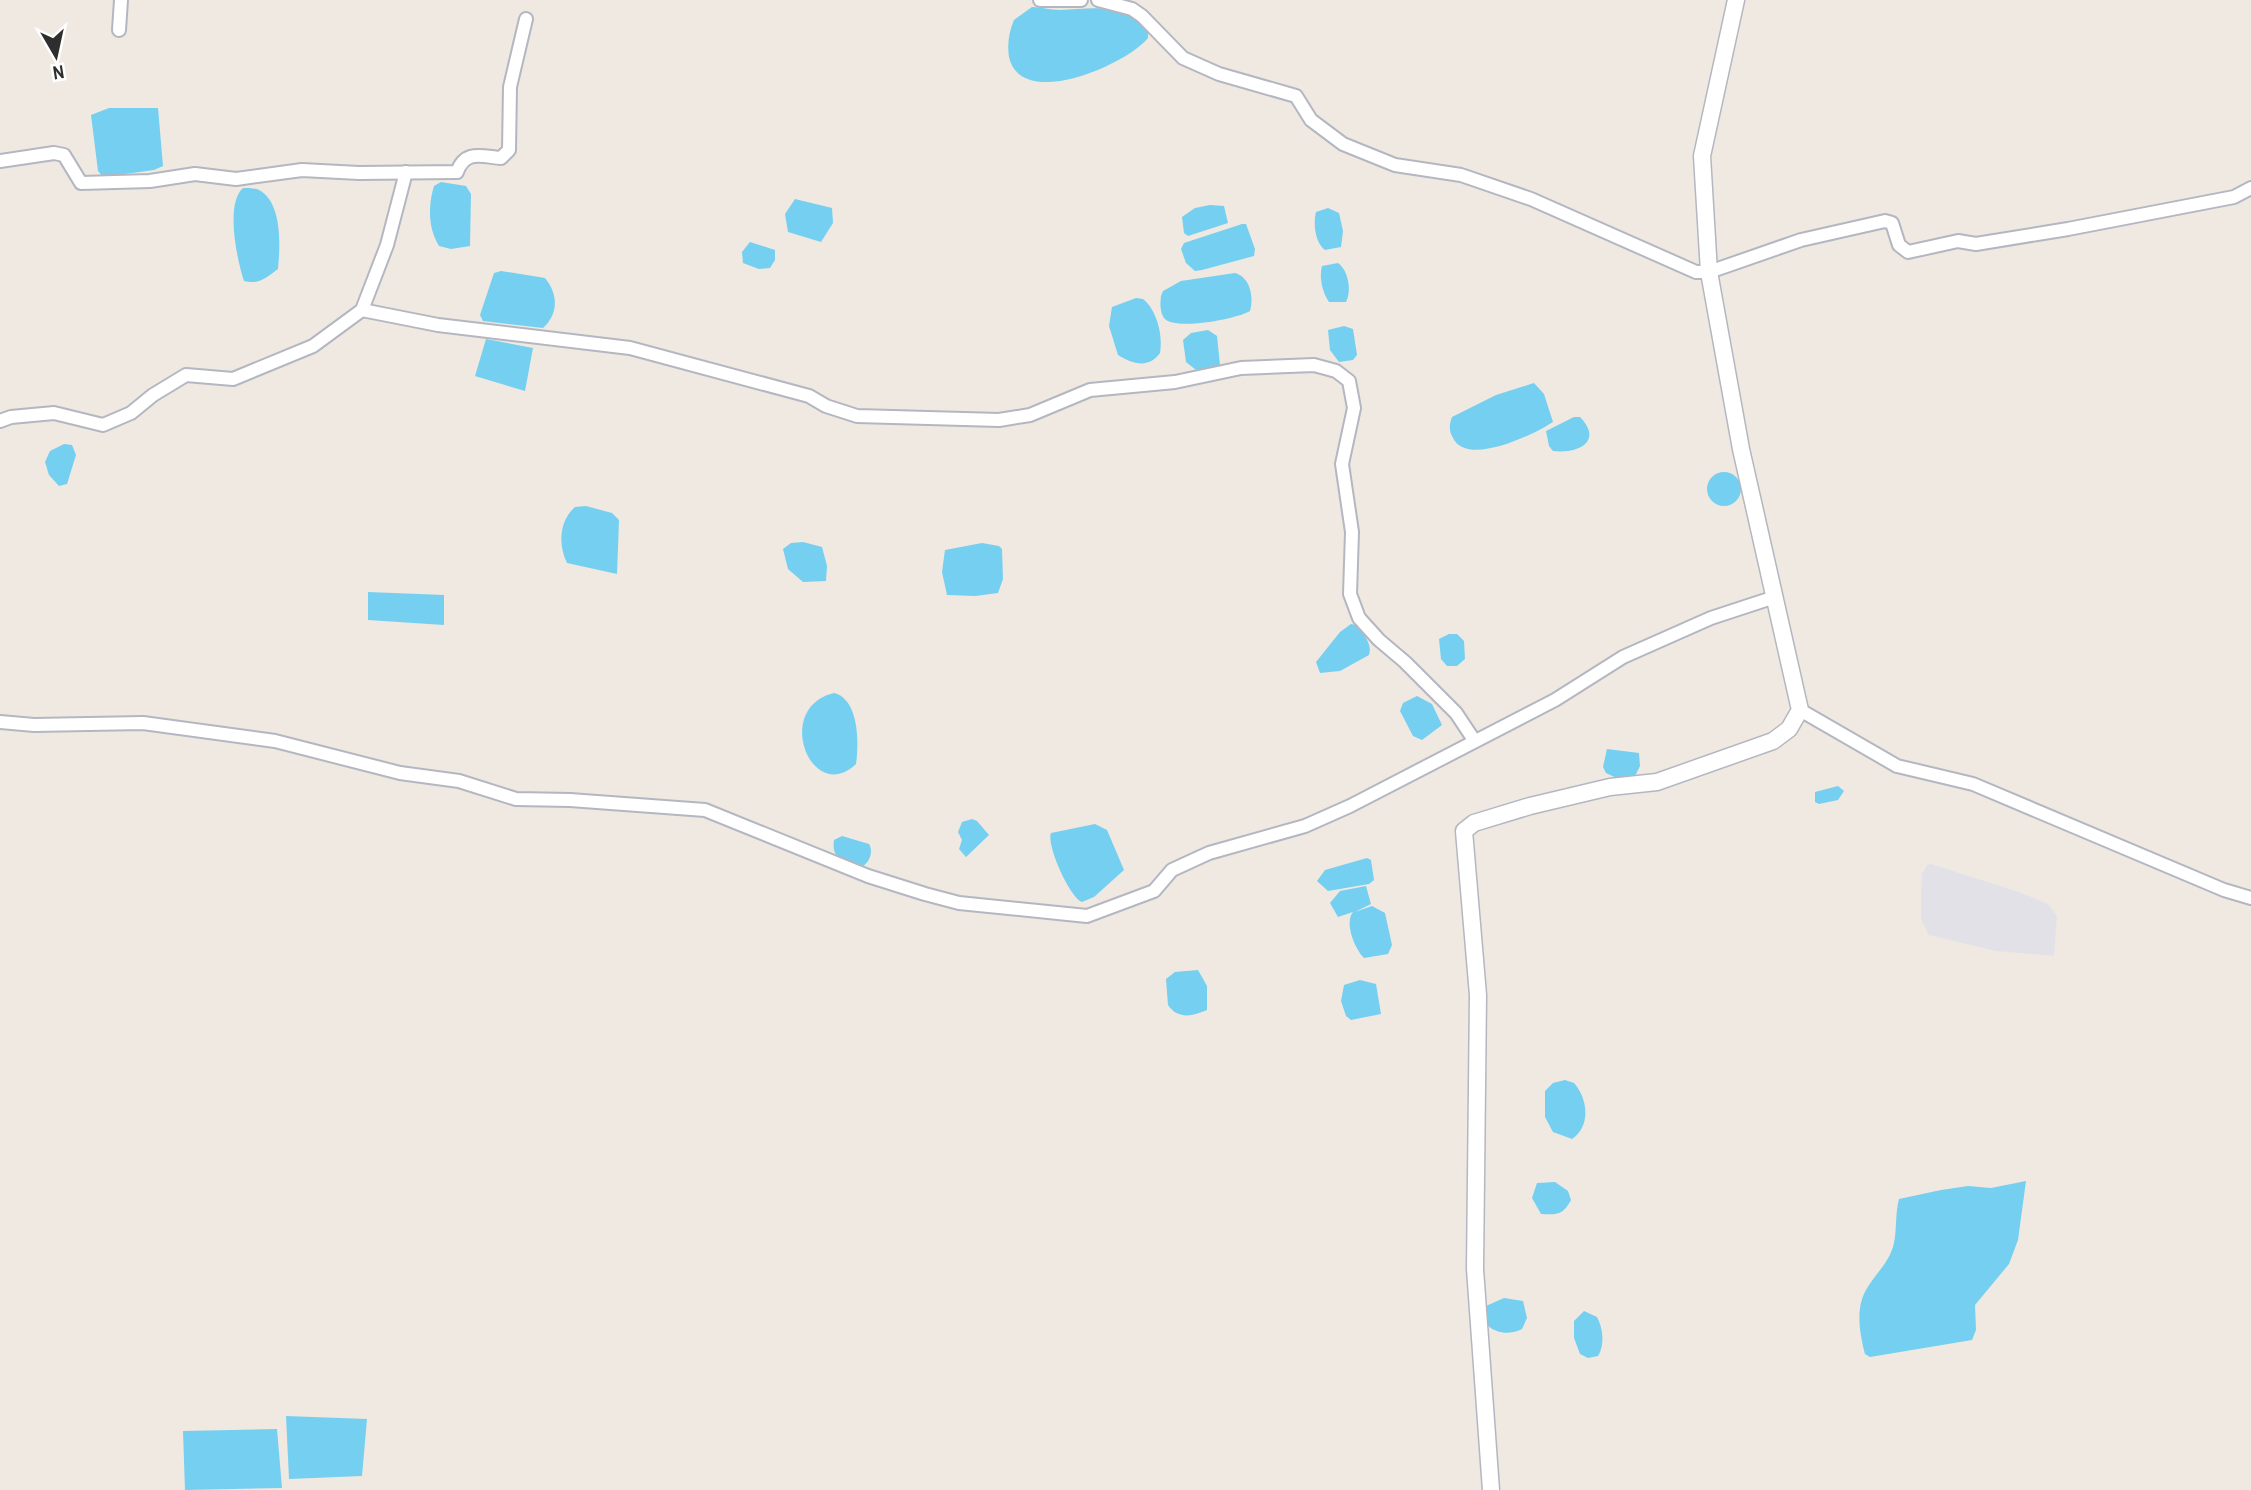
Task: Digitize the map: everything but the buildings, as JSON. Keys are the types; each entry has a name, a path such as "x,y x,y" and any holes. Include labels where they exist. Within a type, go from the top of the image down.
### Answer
{"street":[{"path":"119,30 121,0"},
{"path":"1040,0 1081,0"},
{"path":"1098,0 1132,9 1183,58 1219,74 1296,96 1311,120 1343,144 1395,165 1443,170 1531,199 1691,271 1709,272 1801,240 1885,221 1892,223 1899,245 1908,252 1958,241 1976,244 2068,229 2234,197 2251,188"},
{"path":"1491,1490 1475,1269 1478,995 1464,831 1475,822 1531,806 1610,787 1657,782 1760,745 1789,729 1800,710 1741,449 1709,272 1702,156 1736,0"},
{"path":"0,160 54,153 64,155 80,183 150,181 195,174 236,179 302,170 457,172 461,160 469,155 501,158 509,150 510,87 526,19"},
{"path":"0,421 11,417 54,413 103,425 131,413 153,395 186,375 233,379 313,346 362,310 387,245 406,172"},
{"path":"362,310 438,326 630,348 809,396 826,406 857,415 999,420 1030,415 1090,390 1175,382 1241,368 1314,365 1336,371 1349,381 1354,408 1342,464 1352,532 1350,594 1359,618 1456,713 1474,740"},
{"path":"0,722 34,725 143,723 275,741 400,773 459,781 516,799 570,800 705,810 868,876 925,894 958,903 1087,916 1154,891 1172,870 1209,853 1305,826 1350,806 1555,700 1623,657 1712,618 1776,597"},
{"path":"1800,710 1897,766 1973,784 2224,890 2251,898"}],"shaded area":[{"path":"1931,864 2048,904 2057,916 2054,956 1996,951 1929,935 1921,919 1921,895 1922,874 1927,865"}],"water":[{"path":"1032,7 1120,11 1140,22 1148,32 1148,38 1119,60 1098,70 1052,82 1033,81 1018,73 1009,57 1008,48 1014,20"},
{"path":"109,108 158,108 163,166 154,170 103,177 98,171 91,115"},
{"path":"441,182 466,186 471,194 470,246 451,249 439,246 435,239 430,217 431,201 434,186"},
{"path":"243,188 257,189 267,196 278,226 278,269 254,282 244,281 234,233 235,206"},
{"path":"795,199 832,208 833,223 821,242 788,232 785,214"},
{"path":"1224,206 1228,223 1188,236 1184,233 1182,217 1195,208"},
{"path":"1328,208 1339,213 1343,231 1341,247 1325,250 1317,238 1315,222 1316,212"},
{"path":"1246,224 1255,249 1254,256 1195,271 1186,263 1181,249 1184,243"},
{"path":"750,242 775,250 775,260 770,268 759,269 743,263 742,252"},
{"path":"1338,263 1347,275 1348,297 1346,302 1329,302 1322,284 1322,266"},
{"path":"501,271 545,278 555,303 552,316 543,328 483,321 480,315 494,273"},
{"path":"1235,273 1244,279 1250,288 1250,311 1220,320 1192,324 1170,322 1164,318 1160,305 1163,291 1181,281"},
{"path":"1136,298 1143,299 1148,304 1160,331 1160,353 1146,363 1135,363 1118,355 1109,326 1112,307"},
{"path":"1344,326 1353,329 1357,355 1353,360 1339,362 1330,350 1328,330"},
{"path":"1208,330 1217,336 1220,365 1196,370 1186,362 1183,340 1191,333"},
{"path":"486,339 533,348 525,391 475,376"},
{"path":"1534,383 1544,394 1553,422 1531,434 1486,449 1472,450 1460,446 1453,438 1450,428 1452,417 1496,395"},
{"path":"1574,417 1580,417 1587,426 1588,440 1578,448 1553,451 1549,446 1546,431"},
{"path":"64,444 72,445 76,455 67,484 59,486 49,475 45,462 50,451"},
{"path":"1724,472 1736,477 1741,489 1736,501 1724,506 1712,501 1707,489 1712,477"},
{"path":"586,506 612,513 619,520 617,574 567,563 561,541 563,526 575,507"},
{"path":"803,542 822,547 827,566 826,581 803,582 788,569 783,549 791,543"},
{"path":"982,543 1002,549 1003,579 998,593 947,595 942,572 945,550"},
{"path":"368,592 444,595 444,625 368,620"},
{"path":"1351,624 1357,625 1367,639 1369,655 1340,671 1320,673 1316,662 1340,632"},
{"path":"1449,634 1457,634 1464,641 1465,659 1457,666 1447,666 1441,659 1439,639"},
{"path":"834,693 848,704 856,723 857,734 856,764 840,774 825,773 813,764 805,750 802,733 805,716 815,702"},
{"path":"1417,696 1432,704 1442,725 1422,740 1413,736 1400,711 1403,703"},
{"path":"1607,749 1639,753 1640,766 1634,778 1623,781 1606,773 1603,767"},
{"path":"1838,786 1844,791 1838,800 1819,804 1815,802 1815,792"},
{"path":"972,819 989,835 966,857 959,849 962,840 958,832 962,822"},
{"path":"1095,824 1107,830 1124,870 1094,897 1082,902 1071,891 1060,870 1052,848 1051,833"},
{"path":"842,836 869,844 871,854 864,865 861,867 837,856 834,840"},
{"path":"1367,858 1371,860 1374,880 1369,884 1328,891 1317,881 1325,870"},
{"path":"1366,886 1371,904 1355,912 1372,906 1385,913 1392,945 1388,954 1364,958 1352,936 1350,923 1353,912 1338,917 1330,903 1340,891"},
{"path":"1198,970 1207,986 1207,1010 1191,1015 1176,1013 1168,1005 1166,979 1175,972"},
{"path":"1360,980 1376,984 1381,1014 1351,1020 1346,1016 1341,1001 1344,985"},
{"path":"1565,1080 1574,1083 1579,1089 1585,1104 1585,1120 1578,1134 1572,1139 1553,1132 1545,1117 1545,1091 1553,1083"},
{"path":"2026,1181 2018,1240 2009,1264 1975,1305 1976,1330 1972,1340 1870,1357 1865,1354 1860,1330 1860,1305 1866,1290 1892,1250 1899,1199 1968,1186 1991,1188"},
{"path":"1555,1182 1568,1191 1571,1200 1559,1213 1541,1214 1532,1198 1537,1183"},
{"path":"1504,1298 1523,1301 1527,1318 1522,1329 1504,1333 1487,1325 1486,1306"},
{"path":"1584,1311 1597,1317 1602,1336 1602,1347 1598,1356 1588,1358 1580,1354 1574,1338 1574,1321"},
{"path":"286,1416 367,1419 362,1476 289,1479"},
{"path":"277,1429 282,1488 185,1490 183,1431"}]}
